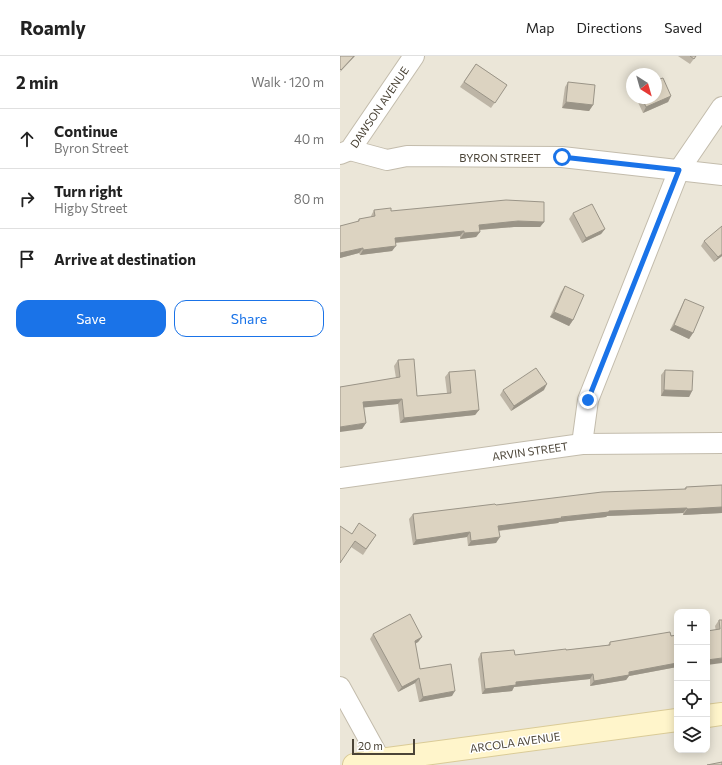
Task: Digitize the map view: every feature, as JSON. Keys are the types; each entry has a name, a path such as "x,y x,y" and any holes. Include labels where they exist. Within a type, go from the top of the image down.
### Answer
{"street":[{"name":"DAWSON AVENUE","path":"345,152 414,56"},
{"path":"582,444 588,400 679,170 722,107"},
{"name":"BYRON STREET","path":"345,152 387,160 407,156 562,157 722,175"},
{"name":"ARVIN STREET","path":"340,478 582,444 722,443"},
{"path":"340,687 382,763"},
{"path":"710,716 722,714"},
{"name":"ARCOLA AVENUE","path":"354,765 382,763 674,720"}],"shaded area":[{"path":"340,56 722,56 722,765 340,765"}],"building":[{"path":"340,56 354,56 341,70 340,69"},
{"path":"476,64 507,85 495,103 464,82"},
{"path":"662,78 671,96 662,100"},
{"path":"568,82 595,85 593,105 566,102"},
{"path":"645,104 653,104 646,107"},
{"path":"506,200 544,202 544,222 518,221 479,225 480,232 464,233 464,231 395,238 396,246 363,250 363,248 340,253 340,226 359,221 359,219 375,216 374,210 391,208 391,211"},
{"path":"592,204 605,229 586,238 573,213"},
{"path":"722,226 722,254 718,257 704,241"},
{"path":"565,286 584,295 573,320 554,312"},
{"path":"685,299 704,307 693,333 674,325"},
{"path":"414,359 417,396 451,393 449,372 475,370 479,410 404,418 402,399 363,402 366,423 340,427 340,387 400,377 398,360"},
{"path":"536,368 547,384 514,406 503,390"},
{"path":"665,370 693,371 692,391 664,390"},
{"path":"722,485 722,507 609,511 498,526 500,537 471,541 470,532 416,540 413,514 602,492 686,489 686,487"},
{"path":"359,523 376,535 366,549 355,541 340,563 340,526 352,534"},
{"path":"410,614 422,637 415,641 420,669 451,664 455,691 423,697 419,678 402,687 373,634"},
{"path":"719,620 722,620 722,658 710,660 710,631 720,629"},
{"path":"670,632 671,636 674,636 674,664 629,672 629,675 594,681 593,674 516,682 516,685 485,689 481,653 514,650 515,655 610,645 610,642"},
{"path":"722,762 722,765 707,765"}],"route":[{"path":"562,157 679,170 588,400"}]}
